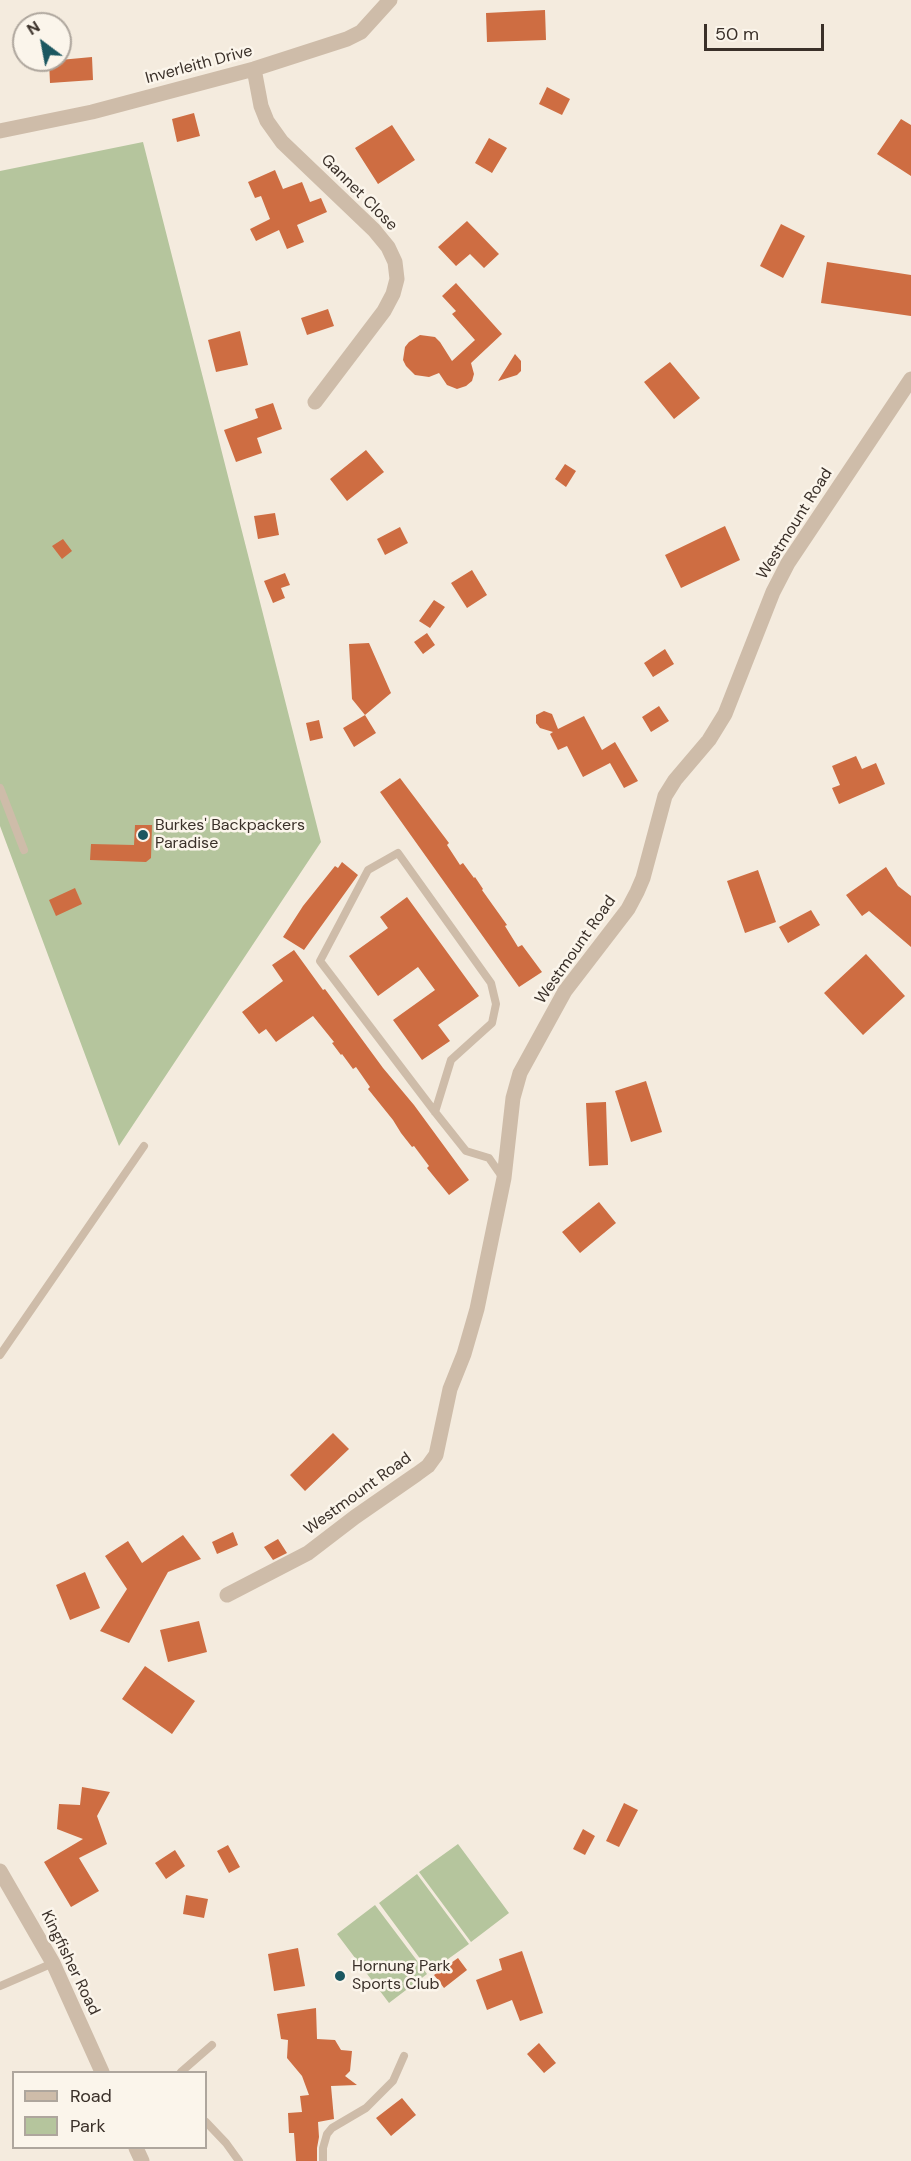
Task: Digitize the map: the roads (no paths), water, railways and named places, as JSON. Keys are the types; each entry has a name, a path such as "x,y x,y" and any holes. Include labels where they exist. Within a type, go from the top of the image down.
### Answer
{"street":[{"name":"Inverleith Drive","path":"0,131 92,112 254,69 361,32 390,0"},
{"name":"Gannet Close","path":"254,69 261,106 267,121 282,142 374,230 388,247 395,262 397,279 393,294 384,311 315,402"},
{"name":"Westmount Road","path":"227,1595 308,1552 355,1516 428,1466 436,1455 450,1389 464,1354 477,1309 504,1178 513,1098 520,1073 565,991 628,909 637,892 643,878 665,796 675,780 709,740 725,714 773,592 788,563 911,380"},
{"name":"Kingfisher Road","path":"0,1871 53,1963 101,2071"}],"lane":[{"path":"0,788 24,850"},
{"path":"435,1112 451,1060 492,1023 496,1004 491,983 398,853 368,870 320,961 435,1112 465,1151 489,1158 504,1178"},
{"path":"0,1355 144,1146"},
{"path":"0,1986 53,1963"},
{"path":"183,2071 212,2045"},
{"path":"324,2161 323,2148 327,2134 332,2128 366,2108 387,2088 393,2081 404,2056"},
{"path":"207,2123 239,2161"}],"place":[{"name":"Burkes' Backpackers Paradise","path":"143,835"},
{"name":"Hornung Park Sports Club","path":"340,1976"}]}
